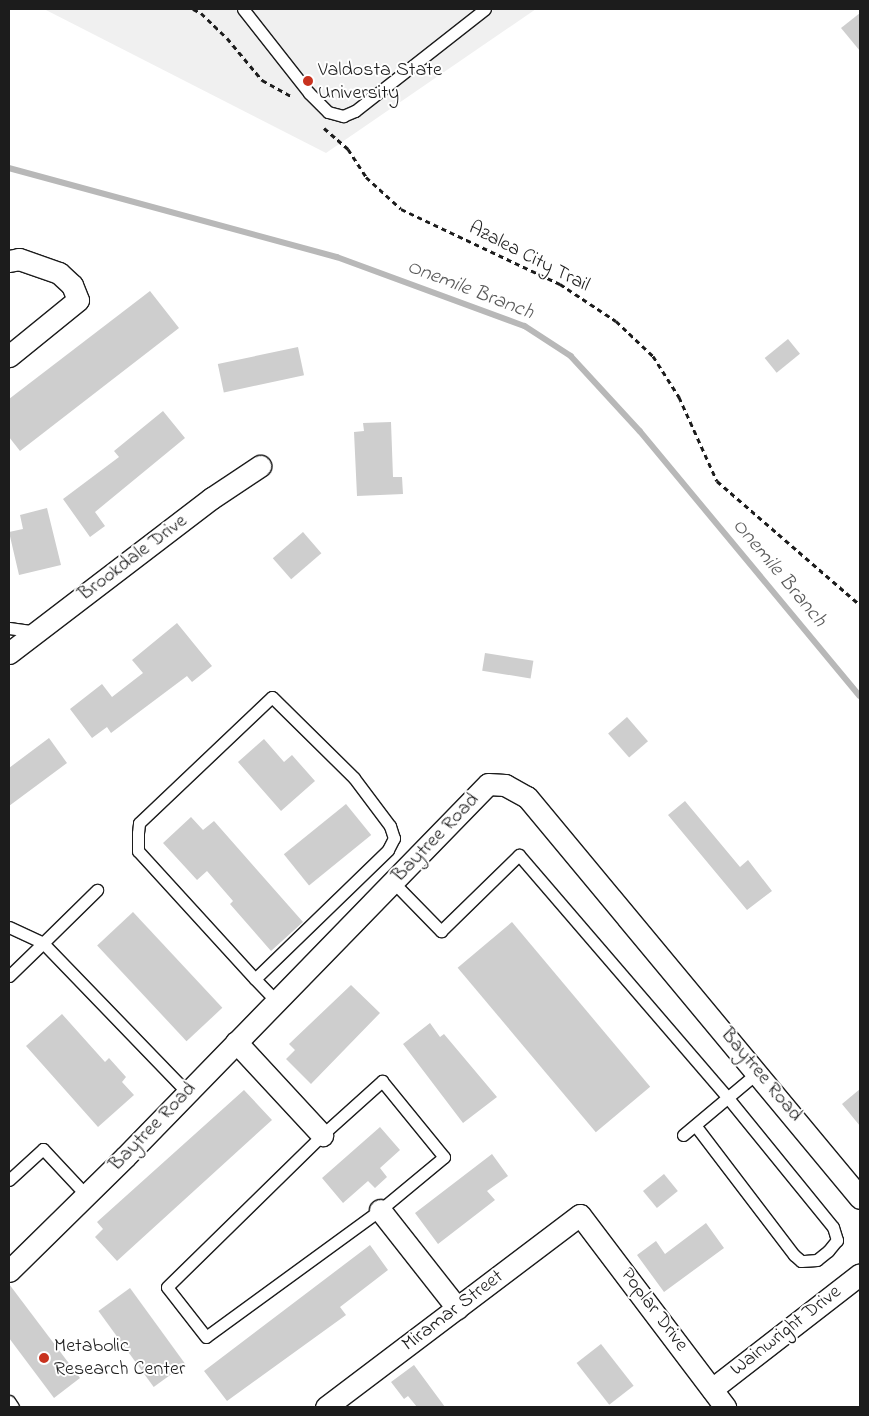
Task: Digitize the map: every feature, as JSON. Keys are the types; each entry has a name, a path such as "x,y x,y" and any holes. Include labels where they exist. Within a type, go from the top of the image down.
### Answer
{"street":[{"path":"9,261 19,259 58,273 72,285 78,300 9,356"},
{"name":"Brookdale Drive","path":"9,653 212,498 260,466"},
{"name":"Baytree Road","path":"9,1270 86,1195 488,784 505,785 527,796 758,1072 860,1198"},
{"path":"236,1042 322,1135"},
{"path":"380,1210 457,1308"},
{"name":"Miramar Street","path":"326,1407 580,1215"},
{"name":"Poplar Drive","path":"580,1215 725,1407"},
{"name":"Wainwright Drive","path":"712,1389 860,1274"}],"lane":[{"path":"243,9 310,93 328,112 343,116 355,111 485,9"},
{"path":"9,628 36,632"},
{"path":"255,979 388,850 394,838 385,818 354,778 272,697 139,823 138,850 255,979 276,1002"},
{"path":"393,882 441,931 519,855 728,1098 833,1228 837,1240 828,1251 817,1260 801,1261 794,1255 695,1125"},
{"path":"9,976 97,890"},
{"path":"9,927 42,943 187,1092"},
{"path":"683,1135 758,1072"},
{"path":"382,1081 444,1157 380,1210 206,1337 167,1287 322,1135 382,1081"},
{"path":"9,1180 43,1148 86,1195"},
{"path":"9,1401 13,1407"}],"path":[{"path":"193,9 201,13 227,38 262,80 295,98"},
{"name":"Azalea City Trail","path":"321,125 348,149 366,177 401,209 560,284 616,322 653,356 679,397 717,481 860,605"}],"shaded area":[{"name":"Valdosta State University","path":"44,9 536,9 326,153"}],"building":[{"path":"860,13 860,51 841,28"},
{"path":"150,291 179,328 20,451 9,437 9,399"},
{"path":"788,339 800,354 777,373 765,358"},
{"path":"298,347 304,375 224,392 218,364"},
{"path":"163,411 185,438 95,512 105,526 90,537 63,499 119,457 114,451"},
{"path":"391,422 393,477 402,477 403,494 357,496 354,432 364,431 363,423"},
{"path":"47,508 61,565 19,575 9,532 23,529 20,515"},
{"path":"303,532 321,553 291,579 273,558"},
{"path":"177,623 212,666 192,682 187,676 111,733 107,727 92,738 70,709 102,684 112,697 143,673 132,660"},
{"path":"485,653 533,661 531,678 482,671"},
{"path":"627,717 648,741 629,758 608,733"},
{"path":"49,738 67,763 9,806 9,768"},
{"path":"264,739 284,762 292,755 315,781 281,811 238,762"},
{"path":"685,801 740,867 748,860 772,891 747,910 668,815"},
{"path":"346,804 371,835 309,885 284,854"},
{"path":"191,817 203,830 214,821 303,922 271,951 230,904 233,901 207,871 197,880 163,843"},
{"path":"133,912 222,1008 187,1041 97,945"},
{"path":"512,922 650,1087 596,1132 458,968"},
{"path":"351,985 380,1013 311,1084 286,1059 295,1050 289,1044"},
{"path":"62,1014 105,1062 109,1058 126,1077 122,1082 134,1095 98,1127 26,1046"},
{"path":"430,1023 440,1037 444,1034 497,1097 463,1123 403,1044"},
{"path":"860,1089 860,1126 842,1104"},
{"path":"244,1090 272,1120 117,1261 95,1237 103,1229 97,1222"},
{"path":"380,1127 400,1150 380,1168 387,1177 375,1188 368,1181 343,1203 322,1178"},
{"path":"492,1154 508,1176 487,1191 495,1200 438,1244 415,1213"},
{"path":"664,1174 678,1191 657,1208 643,1191"},
{"path":"706,1223 724,1248 664,1292 637,1255 656,1241 665,1254"},
{"path":"370,1245 388,1270 340,1307 346,1315 227,1401 204,1371"},
{"name":"Metabolic Research Center","path":"9,1284 80,1378 54,1398 9,1338"},
{"path":"130,1288 185,1364 154,1387 98,1311"},
{"path":"601,1344 634,1386 609,1405 577,1363"},
{"path":"414,1365 445,1407 417,1407 408,1396 404,1399 391,1382"}],"waterway":[{"name":"Onemile Branch","path":"9,168 337,257 525,326 571,356 640,431 860,696"}],"place":[{"name":"Valdosta State University","path":"308,81"},
{"name":"Metabolic Research Center","path":"44,1358"}]}
